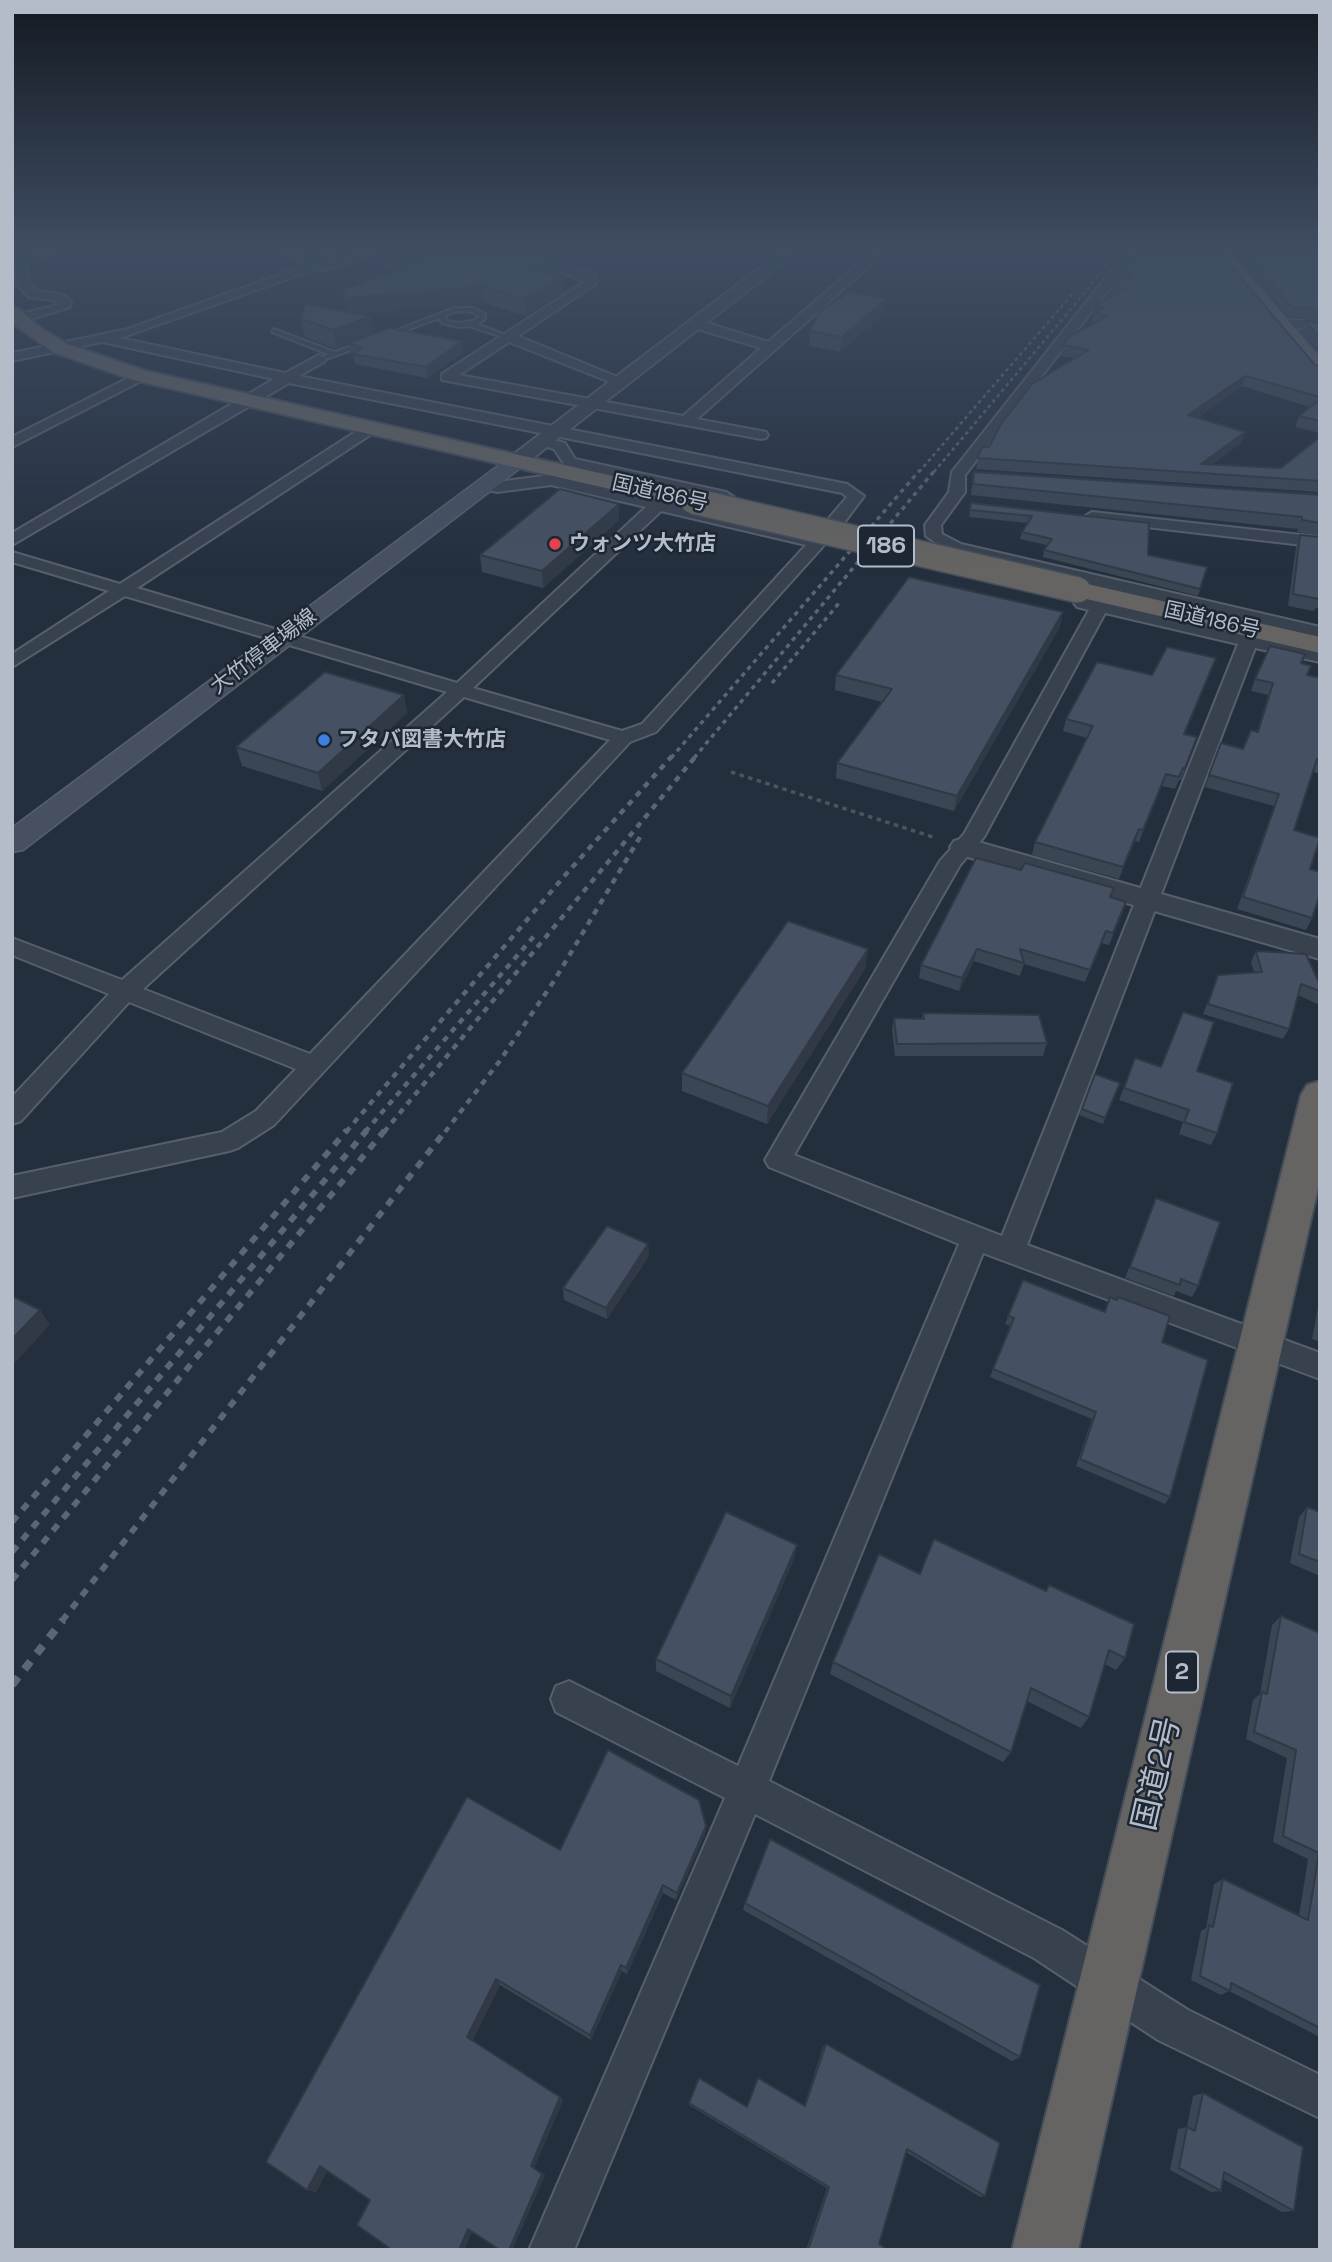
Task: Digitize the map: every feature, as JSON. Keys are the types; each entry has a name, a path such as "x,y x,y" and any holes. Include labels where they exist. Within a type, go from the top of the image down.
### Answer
{"highway":[{"name":"国道186号","path":"90,359 140,376 1320,645"},
{"name":"国道2号","path":"1045,2250 1320,1095"}],"main road":[{"name":"大竹停車場線","path":"12,843 517,461"}],"street":[{"path":"12,1187 229,1141 264,1118 623,738 649,728 837,522 856,496 847,489 548,437 196,359"},
{"path":"12,540 319,359"},
{"path":"475,359 447,377 761,435"},
{"path":"563,359 620,381"},
{"path":"517,461 650,359"},
{"path":"686,421 757,359"},
{"path":"1052,359 964,475 957,492 958,502 933,526 934,536 927,564 932,569 1320,657"},
{"path":"12,443 140,376"},
{"path":"12,662 371,428"},
{"path":"548,437 560,446 570,462 817,543"},
{"path":"486,485 497,487 551,481 657,506 699,503 837,522"},
{"path":"12,1114 126,990 460,690 657,506"},
{"path":"1074,515 1320,542"},
{"path":"934,536 955,548 1320,632"},
{"path":"12,557 623,738"},
{"path":"1100,606 973,837 951,862 778,1160 975,1238 1011,1249 1320,1366"},
{"path":"1011,1249 1248,641"},
{"path":"964,847 1320,949"},
{"path":"12,946 314,1066"},
{"path":"551,2250 747,1790 975,1238"},
{"path":"569,1699 1048,1944 1173,2025 1320,2097"}],"path":[{"path":"731,772 964,847"}],"building":[{"path":"379,359 438,359 426,367"},
{"path":"1075,359 1310,359 1320,366 1320,397 1245,376 1188,415 1245,432 1201,464 1281,468 1320,438 1320,481 978,458 980,451 983,447 989,447 1001,424 1032,384"},
{"path":"1320,399 1320,421 1299,416"},
{"path":"974,472 1320,495 1320,523 1302,520 1302,517 973,484"},
{"path":"560,489 619,504 542,571 480,555"},
{"path":"971,503 1149,523 1148,555 1207,567 1200,589 1044,550 1052,539 1022,532 1032,516 970,510"},
{"path":"1300,535 1320,537 1319,599 1293,594"},
{"path":"909,577 1063,612 957,796 837,763 892,689 836,675"},
{"path":"1270,646 1305,654 1301,663 1311,666 1307,675 1320,678 1320,760 1317,759 1294,830 1320,838 1310,869 1320,872 1320,894 1312,918 1243,897 1279,794 1209,775 1221,743 1243,749 1251,730 1258,732 1273,683 1255,679"},
{"path":"1167,647 1216,658 1184,734 1197,737 1185,768 1179,777 1166,774 1143,830 1139,829 1123,867 1035,842 1093,726 1066,719 1097,662 1152,675"},
{"path":"325,672 404,695 318,773 236,747"},
{"path":"976,858 1021,870 1025,863 1114,888 1110,897 1126,902 1113,933 1106,931 1090,970 1020,949 1024,963 977,949 962,978 921,965"},
{"path":"788,921 868,949 768,1106 682,1073"},
{"path":"1256,951 1306,954 1320,985 1320,991 1301,984 1289,1029 1208,1004 1218,975 1262,972"},
{"path":"1183,1012 1214,1022 1197,1071 1233,1083 1217,1133 1184,1122 1189,1110 1124,1088 1135,1058 1161,1067"},
{"path":"923,1013 1039,1015 1047,1043 897,1044 894,1018 924,1019"},
{"path":"1095,1074 1120,1083 1105,1118 1082,1109"},
{"path":"1156,1198 1220,1222 1198,1286 1181,1279 1180,1285 1130,1267"},
{"path":"607,1226 648,1244 606,1308 563,1288"},
{"path":"1023,1280 1105,1312 1110,1297 1117,1300 1118,1297 1170,1316 1162,1342 1208,1360 1170,1497 1080,1459 1096,1412 993,1369 1014,1318 1008,1316"},
{"path":"12,1296 40,1310 12,1339"},
{"path":"1307,1507 1320,1512 1320,1562 1299,1554"},
{"path":"726,1512 797,1545 731,1696 656,1659"},
{"path":"934,1539 1046,1591 1049,1585 1134,1624 1125,1658 1109,1650 1089,1717 1031,1688 1011,1752 833,1662 879,1554 920,1574"},
{"path":"1281,1616 1320,1633 1320,2028 1231,1983 1230,1991 1200,1976 1209,1925 1213,1927 1223,1879 1308,1920 1319,1853 1283,1836 1296,1750 1254,1732 1262,1692 1267,1694"},
{"path":"608,1750 699,1800 706,1826 677,1893 663,1885 626,1968 621,1965 590,2035 496,1979 467,2037 560,2097 531,2166 542,2174 509,2250 500,2250 468,2229 459,2250 392,2250 357,2225 370,2200 320,2166 307,2190 266,2162 467,1797 560,1850"},
{"path":"770,1839 1040,1985 1020,2057 745,1903"},
{"path":"826,2044 1000,2143 985,2196 907,2149 879,2244 888,2250 808,2250 829,2187 689,2103 699,2078 747,2107 758,2078 805,2106"},
{"path":"1203,2093 1303,2147 1294,2211 1224,2172 1221,2191 1179,2168 1187,2127 1195,2131"}],"railway":[{"path":"919,472 1017,359"},
{"path":"934,472 1029,359"},
{"path":"671,758 920,470"},
{"path":"694,758 935,470"},
{"path":"772,683 840,602"},
{"path":"346,1132 567,873 672,756"},
{"path":"384,1132 696,756"},
{"path":"445,1132 499,1062 554,981 643,832"},
{"path":"365,1132 535,935"},
{"path":"12,1522 347,1130"},
{"path":"12,1552 367,1130"},
{"path":"12,1580 385,1130"},
{"path":"62,1621 446,1130"},
{"path":"12,1685 63,1620"}],"place":[{"name":"ウォンツ大竹店","path":"555,544"},
{"name":"フタバ図書大竹店","path":"324,740"}]}
